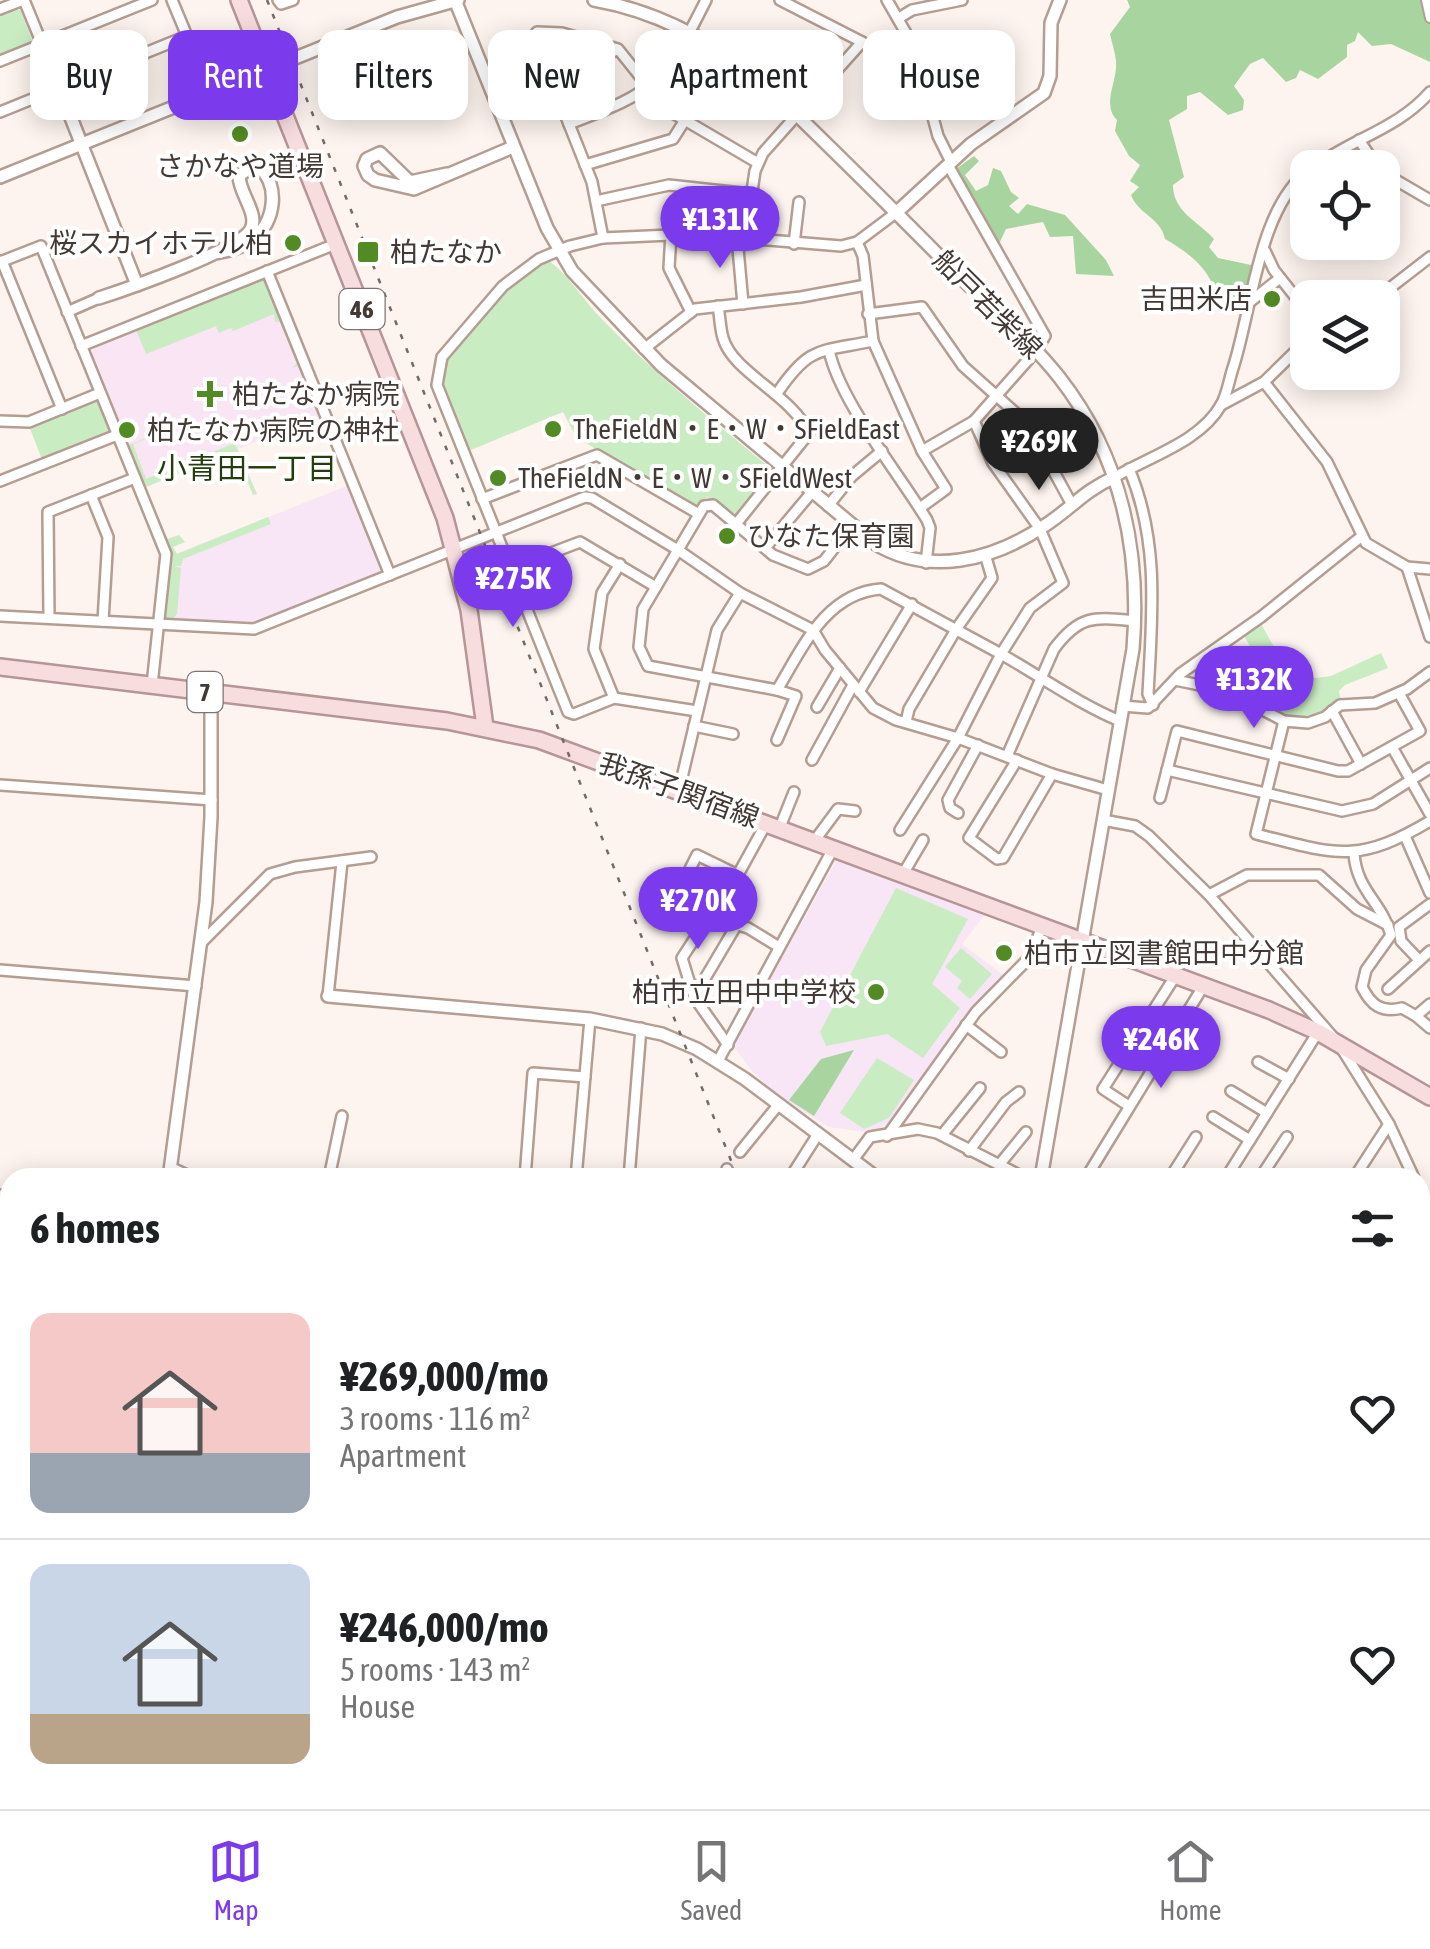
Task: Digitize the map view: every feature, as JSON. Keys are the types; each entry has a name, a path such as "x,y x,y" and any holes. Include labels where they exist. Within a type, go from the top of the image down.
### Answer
{"main road":[{"name":"46","path":"228,0 243,30"},
{"name":"46","path":"240,0 250,30"},
{"name":"46","path":"281,120 450,551"},
{"name":"46","path":"283,120 435,491 450,551 479,726"},
{"name":"我孫子関宿線","path":"0,666 479,726 539,740 1204,986 1318,1032 1430,1097"}],"street":[{"path":"0,9 23,0 36,30"},
{"path":"77,30 152,0"},
{"path":"148,51 186,36 172,0"},
{"path":"278,0 281,4 293,0"},
{"path":"298,57 397,17 456,0 558,250 582,283 644,349 828,506 884,549 926,563 960,562 1040,529 1086,491 1204,426 1221,405 1264,382 1290,357"},
{"name":"船戸若柴線","path":"594,0 654,16 686,30"},
{"path":"691,30 706,0"},
{"path":"780,0 862,42 843,63"},
{"path":"887,0 906,30"},
{"path":"898,18 929,3 962,0"},
{"path":"698,710 614,698 574,714 568,712 436,385 442,358 503,286 524,268 558,250 603,238 671,234 826,247 856,242 897,212 949,164 1044,93 1050,76 1051,23 1060,0"},
{"path":"1426,0 1430,18"},
{"path":"0,61 30,49"},
{"path":"615,49 635,71"},
{"path":"1343,150 1410,114 1430,92"},
{"path":"568,124 635,97"},
{"path":"0,112 30,100"},
{"path":"0,176 168,109"},
{"path":"71,120 137,285"},
{"path":"566,120 585,165 603,238"},
{"path":"585,165 674,139 685,120 758,162"},
{"path":"742,304 741,238 758,162 791,120"},
{"name":"船戸若柴線","path":"802,120 1036,351 1072,394 1115,477 1132,548 1135,620 1043,1168"},
{"path":"922,451 974,421 1036,351 1044,332 949,164 934,120"},
{"path":"1360,140 1367,150"},
{"path":"447,174 410,182 380,153 367,159 365,171 380,182 414,188 514,147"},
{"path":"67,312 215,254 250,231 251,214 239,180 242,173 254,166 265,172 274,192 269,214 254,238 229,252 215,254"},
{"path":"380,182 394,168"},
{"path":"1400,182 1430,200"},
{"path":"596,201 670,186 751,194"},
{"path":"1221,405 1274,213 1290,190"},
{"path":"794,244 799,202"},
{"path":"251,214 269,214"},
{"path":"671,234 669,268 691,312"},
{"path":"856,242 862,256 872,341 922,451 946,488 920,508"},
{"path":"62,409 1,261 41,246 166,554 152,685"},
{"path":"81,346 328,247"},
{"path":"1264,248 1290,290"},
{"path":"1400,280 1430,257"},
{"path":"267,271 390,575"},
{"path":"1251,301 1280,278"},
{"path":"644,349 695,309 866,285"},
{"path":"718,306 724,342 744,370 778,392 809,433 736,524"},
{"path":"868,314 922,307 963,366 1028,424 1072,503"},
{"path":"778,392 798,362 814,353 872,341"},
{"path":"829,350 832,364 930,528 926,563"},
{"path":"1264,382 1327,462 1366,543 1406,567 1430,568"},
{"path":"0,421 29,422 100,394"},
{"path":"900,830 958,738 1001,654 1030,608 1064,583 1040,529 993,463 974,421"},
{"path":"0,481 117,436"},
{"path":"828,506 852,476 882,451"},
{"path":"482,499 597,455 699,514"},
{"path":"1128,469 1150,534 1153,591 1148,694 1152,704"},
{"path":"50,618 48,512 135,478"},
{"path":"765,548 812,492"},
{"path":"91,495 108,536 103,621"},
{"path":"0,616 254,629 585,497 678,550 740,593 813,630 874,708 1052,774 1108,790"},
{"path":"778,740 796,696 707,674 648,666 639,641 643,609 704,506 713,505 765,548 800,568 814,568 824,562 852,525"},
{"path":"1122,706 1144,709 1152,704 1175,680 1362,536"},
{"path":"509,568 577,542 656,587"},
{"path":"906,722 908,709 992,578 985,554"},
{"path":"614,698 594,649 602,593 620,564"},
{"path":"1406,567 1430,637"},
{"path":"777,690 813,630 839,602 882,589 957,628 1090,708 1120,721"},
{"path":"1136,590 1153,591"},
{"path":"679,790 717,630 740,593"},
{"path":"812,760 912,604"},
{"path":"1052,774 1003,858 997,859 969,838 1012,758 1054,649 1066,634 1091,617 1135,620"},
{"path":"817,707 840,668"},
{"path":"1175,680 1224,690 1284,721 1308,723 1340,705 1375,703 1430,672"},
{"path":"171,1168 201,943 212,800 211,692"},
{"path":"1160,798 1177,731 1338,771 1362,764 1420,730 1399,692"},
{"path":"1332,712 1362,764"},
{"path":"1284,721 1256,834 1325,852 1354,854 1382,846 1405,836 1430,817 1392,747"},
{"path":"694,726 733,734"},
{"path":"958,813 950,808 948,800 978,746"},
{"path":"1167,770 1330,811 1351,811 1373,804 1430,768"},
{"path":"0,785 212,800"},
{"path":"728,1045 694,997 682,958 718,912 794,792"},
{"path":"815,840 838,809 855,811"},
{"path":"1102,820 1141,830 1209,896 1338,1044 1389,1124 1409,1168"},
{"path":"1405,836 1430,893"},
{"path":"904,874 923,840"},
{"path":"718,1061 834,847"},
{"path":"1354,854 1356,876 1385,915 1391,934 1366,970 1362,987 1373,1004 1392,1011 1402,1008 1430,1028"},
{"path":"690,869 698,856 738,875"},
{"path":"201,943 270,874 295,866 371,857"},
{"path":"342,862 328,996 590,1019 641,1028 686,1044 718,1061 861,1168"},
{"path":"1209,896 1247,875 1319,875 1358,908 1388,925"},
{"path":"1419,960 1401,941 1399,927 1430,904"},
{"path":"712,917 748,928 779,947"},
{"path":"694,997 736,926"},
{"path":"887,1136 966,1025 1031,956 1042,926"},
{"path":"1388,989 1430,951"},
{"path":"0,970 196,986"},
{"path":"1129,1106 1104,1089 1176,975"},
{"path":"1092,1168 1204,986"},
{"path":"1416,1016 1430,1004"},
{"path":"577,1168 590,1019"},
{"path":"966,1025 1001,1052"},
{"path":"630,1168 641,1028"},
{"path":"1232,1168 1318,1032"},
{"path":"1258,1062 1289,1079"},
{"path":"526,1168 533,1074 585,1077"},
{"path":"942,1135 980,1088"},
{"path":"1231,1091 1267,1113"},
{"path":"969,1150 1006,1102 1019,1092"},
{"path":"740,1152 779,1104"},
{"path":"331,1168 342,1116"},
{"path":"1213,1117 1250,1140"},
{"path":"1360,1168 1389,1124"},
{"path":"852,1160 870,1137 918,1130 942,1135 1005,1168"},
{"path":"999,1165 1026,1132"},
{"path":"796,1168 818,1134"},
{"path":"1267,1168 1287,1137"},
{"path":"1176,1168 1196,1138"}],"shaded area":[{"name":"柏たなか病院","path":"262,280 268,282 321,415 146,487 92,353 94,347"},
{"path":"349,485 382,574 256,625 170,622 166,618 173,555"},
{"name":"柏市立田中中学校","path":"840,854 987,912 962,944 1006,977 973,1008 893,1120 871,1133 829,1127 780,1098 733,1046"}],"green space":[{"path":"1127,0 1430,0 1430,62 1391,44 1372,46 1358,32 1355,41 1347,45 1347,57 1318,79 1300,70 1296,78 1286,82 1263,58 1250,64 1234,86 1244,100 1243,110 1228,115 1200,92 1187,96 1187,109 1169,120 1184,177 1173,185 1177,202 1214,239 1209,247 1218,258 1256,266 1247,299 1237,305 1215,291 1202,267 1165,239 1159,226 1131,195 1139,187 1130,181 1140,165 1129,156 1115,131 1117,120 1110,107 1116,61 1110,34 1130,7"},
{"path":"14,8 21,11 30,43 0,57 0,13"},
{"path":"974,156 979,161 965,175 976,191 988,185 993,168 1001,171 1011,192 1019,198 1009,206 1018,214 1027,204 1065,215 1106,260 1114,276 1076,274 1073,236 1050,237 1043,222 1006,229 999,244 956,169"},
{"path":"546,260 558,268 639,356 770,468 771,476 737,518 707,497 695,509 576,437 563,412 466,452 441,394 442,371 450,353 479,315"},
{"path":"262,280 268,282 301,365 292,368 297,363 274,314 233,331 231,328 219,333 216,326 146,354 136,330"},
{"path":"94,399 100,402 111,430 108,436 43,462 29,426"},
{"path":"173,427 175,434 172,429 133,444 146,479 235,443 257,494 253,495 237,457 209,469 205,462 146,487 129,445"},
{"path":"268,517 271,524 174,566 181,568 177,614 170,622 166,618 173,555 167,539 179,535 185,542 173,547 177,554"},
{"path":"1260,622 1293,681 1331,676 1381,653 1388,668 1345,685 1339,691 1341,701 1327,710 1300,716 1275,712 1235,691 1242,687 1246,691 1274,688 1243,634"},
{"path":"896,888 968,919 932,984 960,1008 923,1058 887,1034 826,1046 820,1032"},
{"path":"961,948 992,974 970,999 957,988 962,981 945,967"},
{"path":"854,1050 814,1116 789,1100 821,1059"},
{"path":"877,1058 914,1080 889,1118 864,1129 840,1113"}],"railway":[{"path":"267,0 734,1168"}],"place":[{"name":"さかなや道場","path":"240,134"},
{"name":"桜スカイホテル柏","path":"293,243"},
{"name":"柏たなか","path":"368,252"},
{"name":"吉田米店","path":"1272,299"},
{"name":"柏たなか病院","path":"210,394"},
{"name":"TheFieldN・E・W・SFieldEast","path":"553,429"},
{"name":"柏たなか病院の神社","path":"127,430"},
{"name":"TheFieldN・E・W・SFieldWest","path":"498,478"},
{"name":"ひなた保育園","path":"727,536"},
{"name":"柏市立図書館田中分館","path":"1004,953"},
{"name":"柏市立田中中学校","path":"876,992"}],"district":[{"name":"小青田一丁目","path":"247,468"}]}
